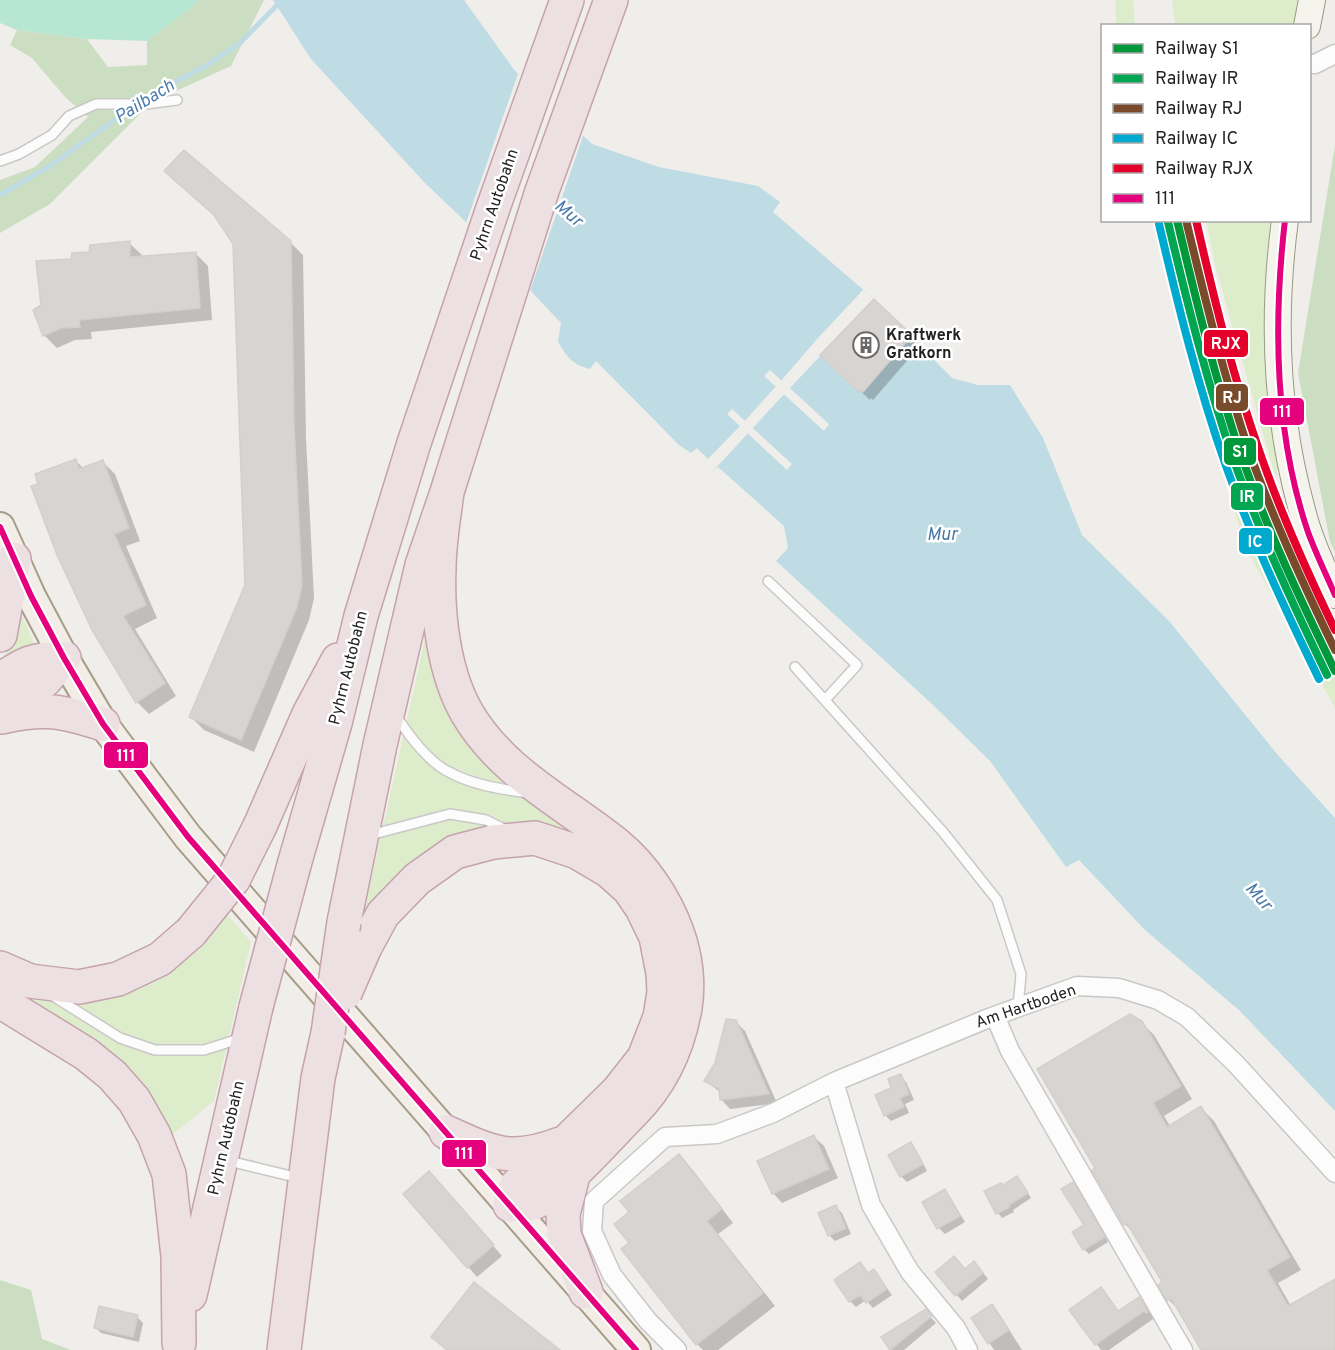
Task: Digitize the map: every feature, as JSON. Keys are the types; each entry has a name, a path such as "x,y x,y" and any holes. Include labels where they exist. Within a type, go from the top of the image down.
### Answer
{"highway":[{"name":"Pyhrn Autobahn","path":"178,1347 223,1160 253,1021 294,865 335,723 361,616 414,443 493,208 567,0"},
{"path":"284,1350 318,1078 328,1034 344,922 389,706 422,565 543,190 611,0"},
{"path":"447,492 439,569 443,649 467,713 505,760 548,796 616,845 637,865 658,892 671,915 682,944 686,970 686,999 681,1027 666,1068 638,1107 571,1157 538,1153 522,1155 494,1152 447,1132"},
{"path":"0,635 14,559"},
{"path":"0,968 33,982 79,987 118,979 160,958 191,932 232,880 260,826 309,714 361,616"},
{"path":"0,680 25,664 41,659 64,658"},
{"path":"1,718 45,680 64,658"},
{"path":"1,718 28,711 54,711 104,724"},
{"path":"328,1034 365,947 382,914 417,879 455,852 493,842 535,838 577,852 609,871 629,889 642,908 656,937 664,992 660,1017 644,1058 571,1157 552,1191 534,1203 510,1205"},
{"path":"0,1001 87,1054 112,1075 134,1100 154,1135 168,1174 178,1256 178,1347"},
{"path":"571,1157 563,1214 564,1234 586,1292"}],"main road":[{"path":"1308,24 1312,0"},
{"path":"1284,222 1279,262 1278,319 1282,419 1302,511 1335,595"},
{"path":"0,527 31,596 64,658 104,724 188,837 636,1350"}],"street":[{"path":"1311,64 1335,54"},
{"name":"Am Hartboden","path":"677,1350 648,1321 612,1275 592,1231 594,1201 665,1137 717,1134 774,1113 834,1082 995,1016 1077,986 1119,988 1158,1000 1187,1017 1220,1048 1335,1173"},
{"path":"995,1016 1010,1051 1183,1350"},
{"path":"834,1082 871,1205 910,1272 956,1328 968,1350"}],"lane":[{"path":"0,161 19,154 52,135 69,116 96,104 146,104 177,100"},
{"path":"768,581 857,665 825,700"},
{"path":"795,667 943,832 997,900 1021,974 1018,1008"},
{"path":"389,706 413,741 445,771 489,788 548,796"},
{"path":"361,838 450,814 486,820 525,839"},
{"path":"33,982 120,1038 154,1050 204,1050 253,1021"},
{"path":"223,1160 305,1180"}],"green space":[{"path":"0,0 199,0 147,41 87,39 17,30 0,23"},
{"path":"199,0 264,0 231,66 152,102 50,204 0,233 0,180 35,167 88,117 65,97 32,58 10,45 17,30 87,39 108,67 147,65 147,41"},
{"path":"1115,0 1133,0 1135,24 1116,24"},
{"path":"1172,0 1302,0 1298,24 1175,24"},
{"path":"1335,145 1335,552 1330,542 1298,373"},
{"path":"1156,222 1170,222 1230,442 1264,536 1335,679 1335,708 1244,545"},
{"path":"1206,222 1272,222 1268,255 1282,419 1276,479 1215,265"},
{"path":"20,612 36,647 1,665"},
{"path":"425,639 432,641 532,795 660,910 642,1077 655,912 513,829 360,929"},
{"path":"226,913 251,942 214,1101 167,1139 8,986 41,997"},
{"path":"0,1280 31,1290 42,1339 71,1350 0,1350"}],"water":[{"name":"Mur","path":"273,0 464,0 515,71 592,144 659,167 758,186 780,202 773,212 874,299 952,378 978,385 1010,385 1043,438 1082,535 1169,621 1277,754 1335,818 1335,1111 1240,1011 1145,930 1079,860 1066,867 990,761 932,704 776,561 788,548 784,526 718,467 713,471 704,463 708,459 697,448 691,453 679,445 596,361 590,369 571,360 558,342 561,323 468,224 425,183 311,59","holes":["770,370 829,424 824,431 764,376","732,409 792,464 787,470 727,414"]}],"pier":[{"path":"519,71 584,133 529,294 497,260 499,255 497,259 465,226"},
{"path":"863,290 874,299 788,390 780,382"},
{"path":"777,385 786,392 751,430 743,423"},
{"path":"742,424 750,431 713,471 704,463"}],"building":[{"path":"184,150 291,241 294,426 302,585 297,607 241,740 189,717 245,585 233,244 214,215 164,171"},
{"path":"130,241 130,257 196,252 200,308 79,320 80,327 61,328 43,336 33,310 41,305 36,261 71,259 72,253 89,252 90,245"},
{"name":"Kraftwerk Gratkorn","path":"874,299 912,335 863,392 861,390 859,392 820,355"},
{"path":"76,459 79,469 103,460 129,528 114,534 146,605 123,616 165,683 136,703 92,630 57,555 31,486 38,484 35,474"},
{"path":"1130,1014 1142,1021 1181,1086 1153,1103 1167,1127 1201,1106 1290,1257 1267,1270 1288,1306 1335,1279 1335,1350 1201,1350 1171,1298 1167,1301 1158,1285 1162,1282 1127,1223 1124,1225 1092,1170 1095,1168 1037,1069"},
{"path":"726,1019 736,1020 769,1094 720,1100 719,1089 704,1081 715,1063"},
{"path":"901,1074 909,1094 900,1098 904,1107 884,1116 875,1095 891,1088 888,1079"},
{"path":"814,1135 829,1169 772,1194 757,1161"},
{"path":"911,1142 923,1164 900,1177 888,1155"},
{"path":"679,1154 722,1209 707,1221 763,1293 696,1345 621,1249 629,1243 614,1224 629,1212 620,1201"},
{"path":"429,1171 494,1245 467,1268 403,1194"},
{"path":"1017,1176 1028,1193 1009,1205 1010,1207 996,1214 984,1191 1001,1183 1003,1185"},
{"path":"1073,1182 1105,1237 1083,1250 1072,1232 1084,1225 1061,1189"},
{"path":"945,1189 960,1216 937,1229 922,1202"},
{"path":"836,1205 846,1228 828,1236 818,1213"},
{"path":"954,1256 965,1269 974,1261 983,1273 955,1296 935,1272"},
{"path":"860,1262 868,1273 874,1269 887,1289 866,1303 860,1295 849,1302 834,1280"},
{"path":"474,1282 560,1350 447,1350 431,1337"},
{"path":"1101,1287 1118,1311 1139,1297 1148,1312 1144,1311 1095,1345 1069,1310"},
{"path":"992,1304 1009,1330 988,1344 971,1318"},
{"path":"99,1306 138,1315 133,1337 94,1328"},
{"path":"926,1309 932,1316 890,1350 881,1337"}],"waterway":[{"name":"Pailbach","path":"0,195 50,166 151,94 204,67 239,44 282,0"}],"rail line":[{"name":"IR","path":"1168,222 1206,372 1234,461 1278,569 1327,675"},
{"name":"S1","path":"1177,222 1215,370 1242,458 1286,566 1335,671"},
{"name":"RJ","path":"1186,222 1223,367 1250,454 1290,553 1335,650"},
{"name":"RJX","path":"1196,222 1225,338 1250,424 1286,521 1335,630"},
{"name":"IC","path":"1159,224 1181,315 1226,466 1270,574 1319,679"}],"transit line":[{"name":"111","path":"1285,222 1278,338 1279,378 1288,456 1308,532 1335,595"},
{"name":"111","path":"0,527 31,596 103,724 188,837 636,1350"}],"place":[{"name":"Kraftwerk Gratkorn","path":"866,345"}]}
